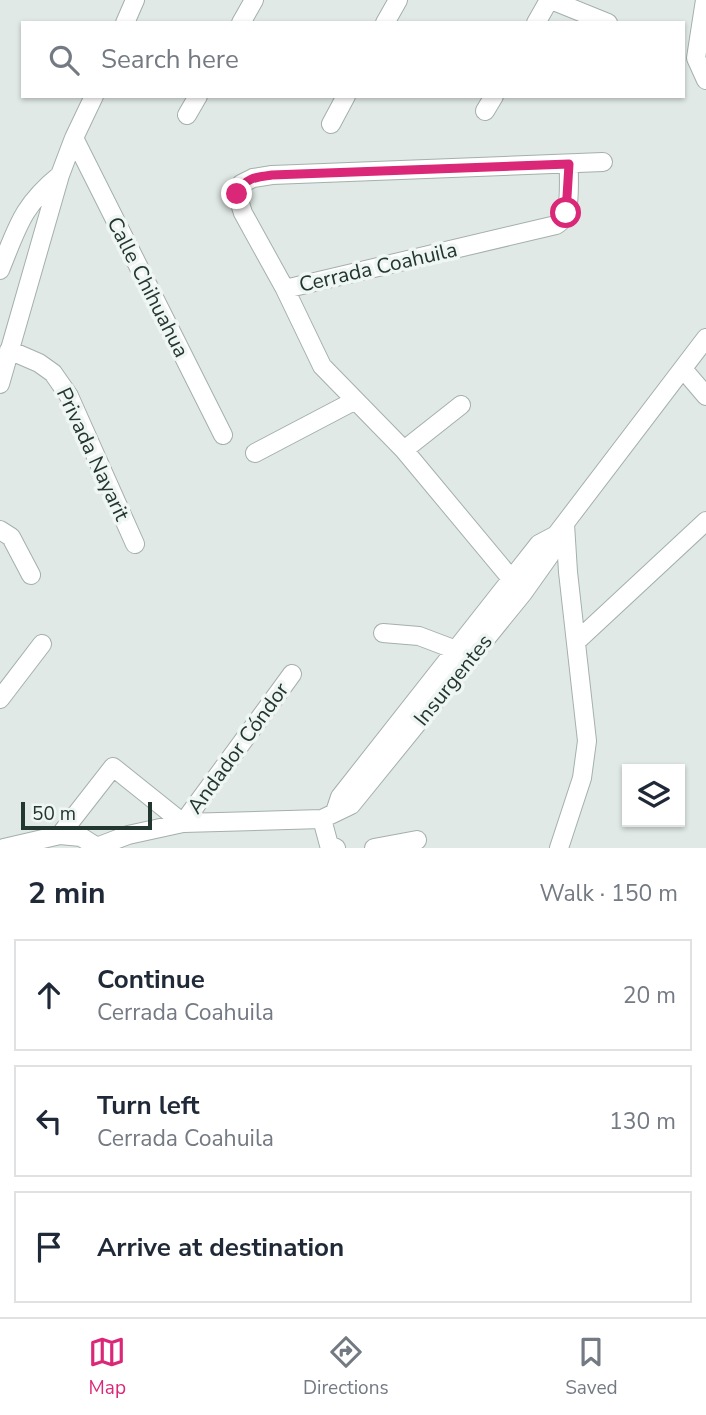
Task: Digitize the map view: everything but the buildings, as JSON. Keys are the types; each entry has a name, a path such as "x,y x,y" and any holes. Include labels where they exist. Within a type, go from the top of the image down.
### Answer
{"street":[{"path":"126,21 135,0"},
{"path":"242,21 254,0"},
{"path":"386,21 398,0"},
{"path":"537,21 550,0 603,21"},
{"path":"705,0 690,55 706,80"},
{"path":"0,384 60,175 93,98"},
{"path":"187,115 197,98"},
{"path":"331,124 345,98"},
{"name":"Calle Chihuahua","path":"74,138 223,435"},
{"name":"Cerrada Coahuila","path":"569,164 566,213 563,221 556,225 285,289 243,213 237,194 242,184 253,178 272,175 603,162"},
{"path":"0,270 22,214 40,191 60,175"},
{"path":"285,289 322,366 404,450 517,587"},
{"name":"Insurgentes","path":"423,705 456,650 550,555 561,529 706,338"},
{"name":"Privada Nayarit","path":"9,350 39,363 53,373 69,396 135,544"},
{"path":"683,369 706,396"},
{"path":"255,453 354,401"},
{"path":"404,450 461,405"},
{"path":"577,641 706,521"},
{"path":"559,848 582,778 587,741 577,641 561,529"},
{"path":"0,530 11,537 31,575"},
{"name":"Insurgentes","path":"328,816 351,805 423,705 517,587"},
{"path":"383,633 419,636 456,650"},
{"path":"0,699 42,644"},
{"name":"Andador Cóndor","path":"183,823 292,674"},
{"path":"60,835 113,766 183,823"},
{"path":"4,848 60,835 82,837 95,847 128,835 183,823 328,816 329,845 336,848"},
{"path":"374,848 416,840"}],"route":[{"path":"237,194 242,184 253,178 272,175 569,164 566,213"}]}
